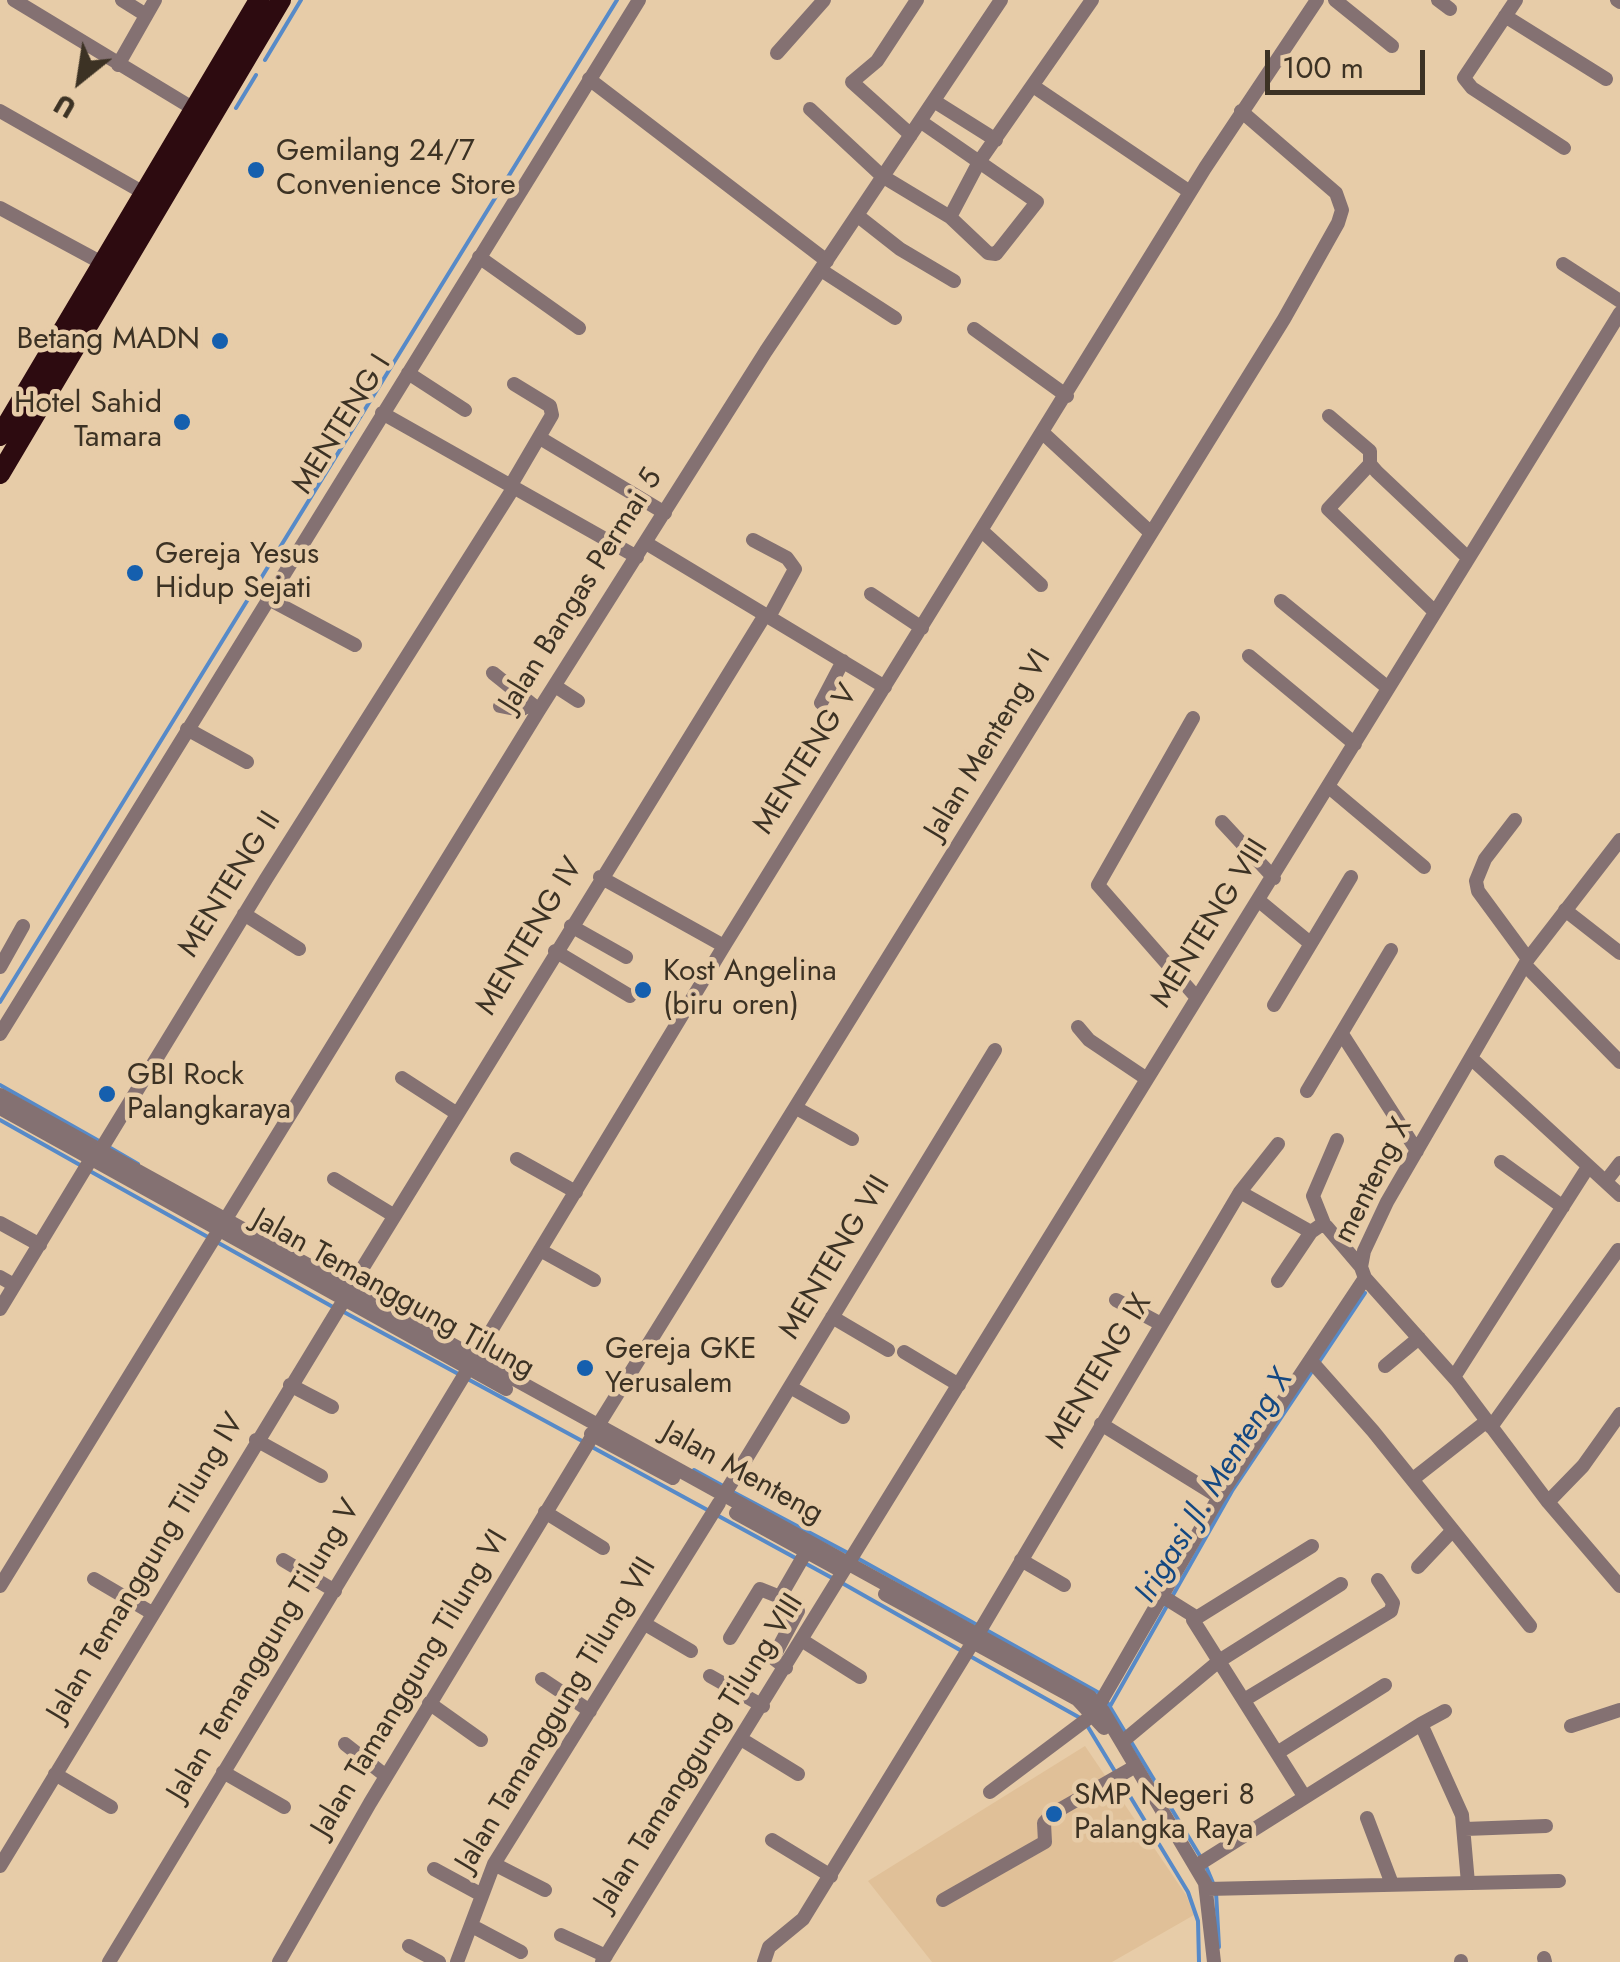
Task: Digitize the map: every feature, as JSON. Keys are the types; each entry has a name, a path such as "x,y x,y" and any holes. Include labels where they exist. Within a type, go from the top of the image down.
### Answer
{"highway":[{"path":"0,436 259,0"},
{"path":"0,474 281,0"}],"street":[{"path":"14,0 194,110"},
{"path":"122,0 146,14"},
{"path":"118,65 156,0"},
{"name":"MENTENG I","path":"0,1034 640,0"},
{"path":"777,53 824,0"},
{"path":"911,135 852,82 877,60 916,0"},
{"name":"Jalan Bangas Permai 5","path":"0,1586 535,708 556,686 882,176 1000,0"},
{"path":"950,216 979,162 1092,0"},
{"name":"MENTENG V","path":"471,1364 1190,192 1317,0"},
{"path":"1334,0 1392,46"},
{"path":"1516,0 1466,73 1466,82 1564,148"},
{"path":"1506,16 1606,79"},
{"path":"589,79 895,318"},
{"path":"1033,86 1190,192"},
{"path":"934,101 996,140"},
{"path":"810,109 882,176 950,216 993,254 1038,205 920,121"},
{"path":"0,111 144,193"},
{"name":"Jalan Menteng VI","path":"595,1431 1284,320 1341,216 1340,199 1331,187 1241,111"},
{"path":"0,208 102,264"},
{"path":"858,216 900,249 954,281"},
{"path":"480,257 579,328"},
{"path":"1562,264 1620,301"},
{"name":"MENTENG VIII","path":"848,1569 1620,313"},
{"path":"974,329 1067,396"},
{"path":"408,374 465,410"},
{"path":"514,384 550,406 552,415 540,438 665,513"},
{"path":"382,413 637,557"},
{"path":"1329,416 1370,451 1370,464 1328,509 1436,612"},
{"path":"1044,433 1151,533"},
{"name":"MENTENG II","path":"0,1310 7,1281 40,1245 540,438"},
{"path":"1370,464 1468,557"},
{"path":"982,532 1040,585"},
{"name":"MENTENG IV","path":"346,1295 600,877 795,569 787,558 752,540"},
{"path":"646,543 885,686"},
{"path":"872,594 922,628"},
{"path":"267,598 354,645"},
{"path":"1282,601 1388,688"},
{"path":"1249,656 1355,744"},
{"path":"821,702 843,661"},
{"path":"492,673 535,708"},
{"path":"556,686 578,701"},
{"path":"500,706 535,708"},
{"path":"1193,718 1098,885 1197,998"},
{"path":"187,729 246,762"},
{"path":"1330,788 1424,868"},
{"path":"1514,820 1485,859 1476,881 1478,891 1526,962 1620,1062"},
{"path":"1222,822 1274,878"},
{"name":"menteng X","path":"1097,1710 1219,1497 1311,1361 1363,1272 1386,1202 1526,962 1620,840"},
{"path":"600,877 724,946"},
{"path":"1274,1005 1351,877"},
{"path":"1258,900 1310,943"},
{"path":"1565,910 1620,953"},
{"path":"244,914 300,950"},
{"path":"0,967 23,926"},
{"path":"571,926 626,958"},
{"path":"1306,1091 1391,950"},
{"path":"555,951 630,996"},
{"path":"1078,1028 1089,1040 1147,1079"},
{"path":"1342,1034 1417,1151"},
{"name":"MENTENG VII","path":"721,1499 996,1050"},
{"path":"1472,1059 1620,1195"},
{"path":"402,1078 456,1112"},
{"path":"0,1095 96,1155"},
{"name":"Jalan Temanggung Tilung","path":"0,1108 96,1155 721,1499 806,1552 848,1569 975,1638 1097,1710 1196,1881 1205,1919 1206,1962"},
{"path":"798,1109 852,1139"},
{"path":"1278,1281 1318,1229 1313,1196 1337,1140"},
{"name":"MENTENG IX","path":"764,1962 770,1947 801,1922 831,1876 1240,1192 1278,1144"},
{"path":"518,1158 576,1192"},
{"path":"1501,1162 1563,1207"},
{"path":"1606,1181 1620,1163"},
{"path":"1454,1377 1588,1167"},
{"path":"334,1179 393,1215"},
{"path":"1240,1192 1318,1229 1363,1272 1454,1377 1548,1502 1620,1586"},
{"path":"0,1223 40,1245"},
{"path":"540,1250 594,1280"},
{"path":"1413,1480 1489,1424 1618,1250"},
{"name":"Jalan Temanggung Tilung IV","path":"0,1866 346,1295"},
{"path":"1116,1300 1161,1324"},
{"path":"832,1317 959,1385"},
{"path":"1385,1366 1419,1338"},
{"path":"1311,1361 1530,1626"},
{"name":"Jalan Temanggung Tilung V","path":"109,1962 471,1364"},
{"path":"290,1385 332,1407"},
{"path":"790,1387 843,1417"},
{"path":"1548,1502 1583,1466 1620,1414"},
{"path":"1101,1424 1219,1497"},
{"name":"Jalan Tamanggung Tilung VI","path":"280,1962 386,1776 595,1431"},
{"path":"256,1440 321,1476"},
{"name":"Jalan Menteng","path":"721,1499 848,1569"},
{"name":"Jalan Tamanggung Tilung VII","path":"457,1962 494,1864 721,1499"},
{"path":"546,1512 604,1548"},
{"path":"1418,1567 1453,1530"},
{"path":"1304,1796 1193,1622 1194,1616 1312,1546"},
{"path":"780,1597 806,1552"},
{"path":"282,1560 334,1590"},
{"path":"1020,1560 1064,1585"},
{"name":"Jalan Tamanggung Tilung VIII","path":"604,1959 848,1569"},
{"path":"94,1578 152,1613"},
{"path":"1244,1700 1390,1611 1392,1603 1378,1580"},
{"path":"1122,1742 1219,1661 1341,1584"},
{"path":"730,1638 760,1589 780,1597 798,1611 773,1658 786,1668"},
{"path":"1162,1596 1194,1616"},
{"path":"646,1624 691,1651"},
{"path":"803,1641 860,1677"},
{"path":"710,1676 762,1706"},
{"path":"542,1679 590,1712"},
{"path":"1277,1752 1385,1685"},
{"path":"430,1703 481,1740"},
{"path":"990,1792 1097,1710 1122,1742 1207,1889 1214,1962"},
{"path":"1196,1866 1444,1710"},
{"path":"1570,1726 1620,1710"},
{"path":"1421,1724 1459,1804 1465,1829 1468,1884"},
{"path":"741,1740 798,1774"},
{"path":"345,1744 386,1776"},
{"path":"942,1900 1045,1842 1044,1824 1050,1816 1129,1770"},
{"path":"224,1772 284,1807"},
{"path":"56,1774 111,1807"},
{"path":"1366,1818 1392,1884"},
{"path":"1465,1829 1546,1826"},
{"path":"772,1840 831,1876"},
{"path":"494,1864 545,1890"},
{"path":"434,1870 480,1894"},
{"path":"1207,1889 1559,1882"},
{"path":"472,1926 521,1952"},
{"path":"561,1935 604,1959"},
{"path":"409,1946 439,1962"}],"shaded area":[{"name":"SMP Negeri 8 Palangka Raya","path":"1085,1746 1186,1895 1194,1915 1112,1962 932,1962 868,1881"}],"waterway":[{"path":"265,60 301,0"},
{"path":"0,1002 617,0"},
{"path":"236,108 256,75"},
{"path":"0,1085 99,1141"},
{"path":"0,1120 80,1165"},
{"path":"107,1146 138,1164"},
{"path":"88,1170 333,1307"},
{"name":"Irigasi Jl. Menteng X","path":"1319,1362 1365,1293"},
{"path":"342,1311 584,1442"},
{"name":"Irigasi Jl. Menteng X","path":"1173,1595 1232,1491 1313,1370"},
{"path":"592,1447 834,1579"},
{"path":"694,1470 725,1487"},
{"path":"733,1492 848,1553"},
{"path":"857,1558 1101,1694"},
{"path":"842,1583 960,1650"},
{"name":"Irigasi Jl. Menteng X","path":"1109,1708 1168,1604"},
{"path":"968,1655 1082,1719"},
{"path":"1107,1702 1125,1732"},
{"path":"1088,1727 1188,1892 1198,1921 1199,1962"},
{"path":"1130,1740 1200,1856"},
{"path":"1205,1864 1213,1883"},
{"path":"1216,1892 1219,1947"}],"place":[{"name":"Gemilang 24/7 Convenience Store","path":"256,170"},
{"name":"Betang MADN","path":"220,341"},
{"name":"Hotel Sahid Tamara","path":"182,422"},
{"name":"Gereja Yesus Hidup Sejati","path":"135,573"},
{"name":"Kost Angelina (biru oren)","path":"643,990"},
{"name":"GBI Rock Palangkaraya","path":"107,1094"},
{"name":"Gereja GKE Yerusalem","path":"585,1368"},
{"name":"SMP Negeri 8 Palangka Raya","path":"1054,1814"}]}
